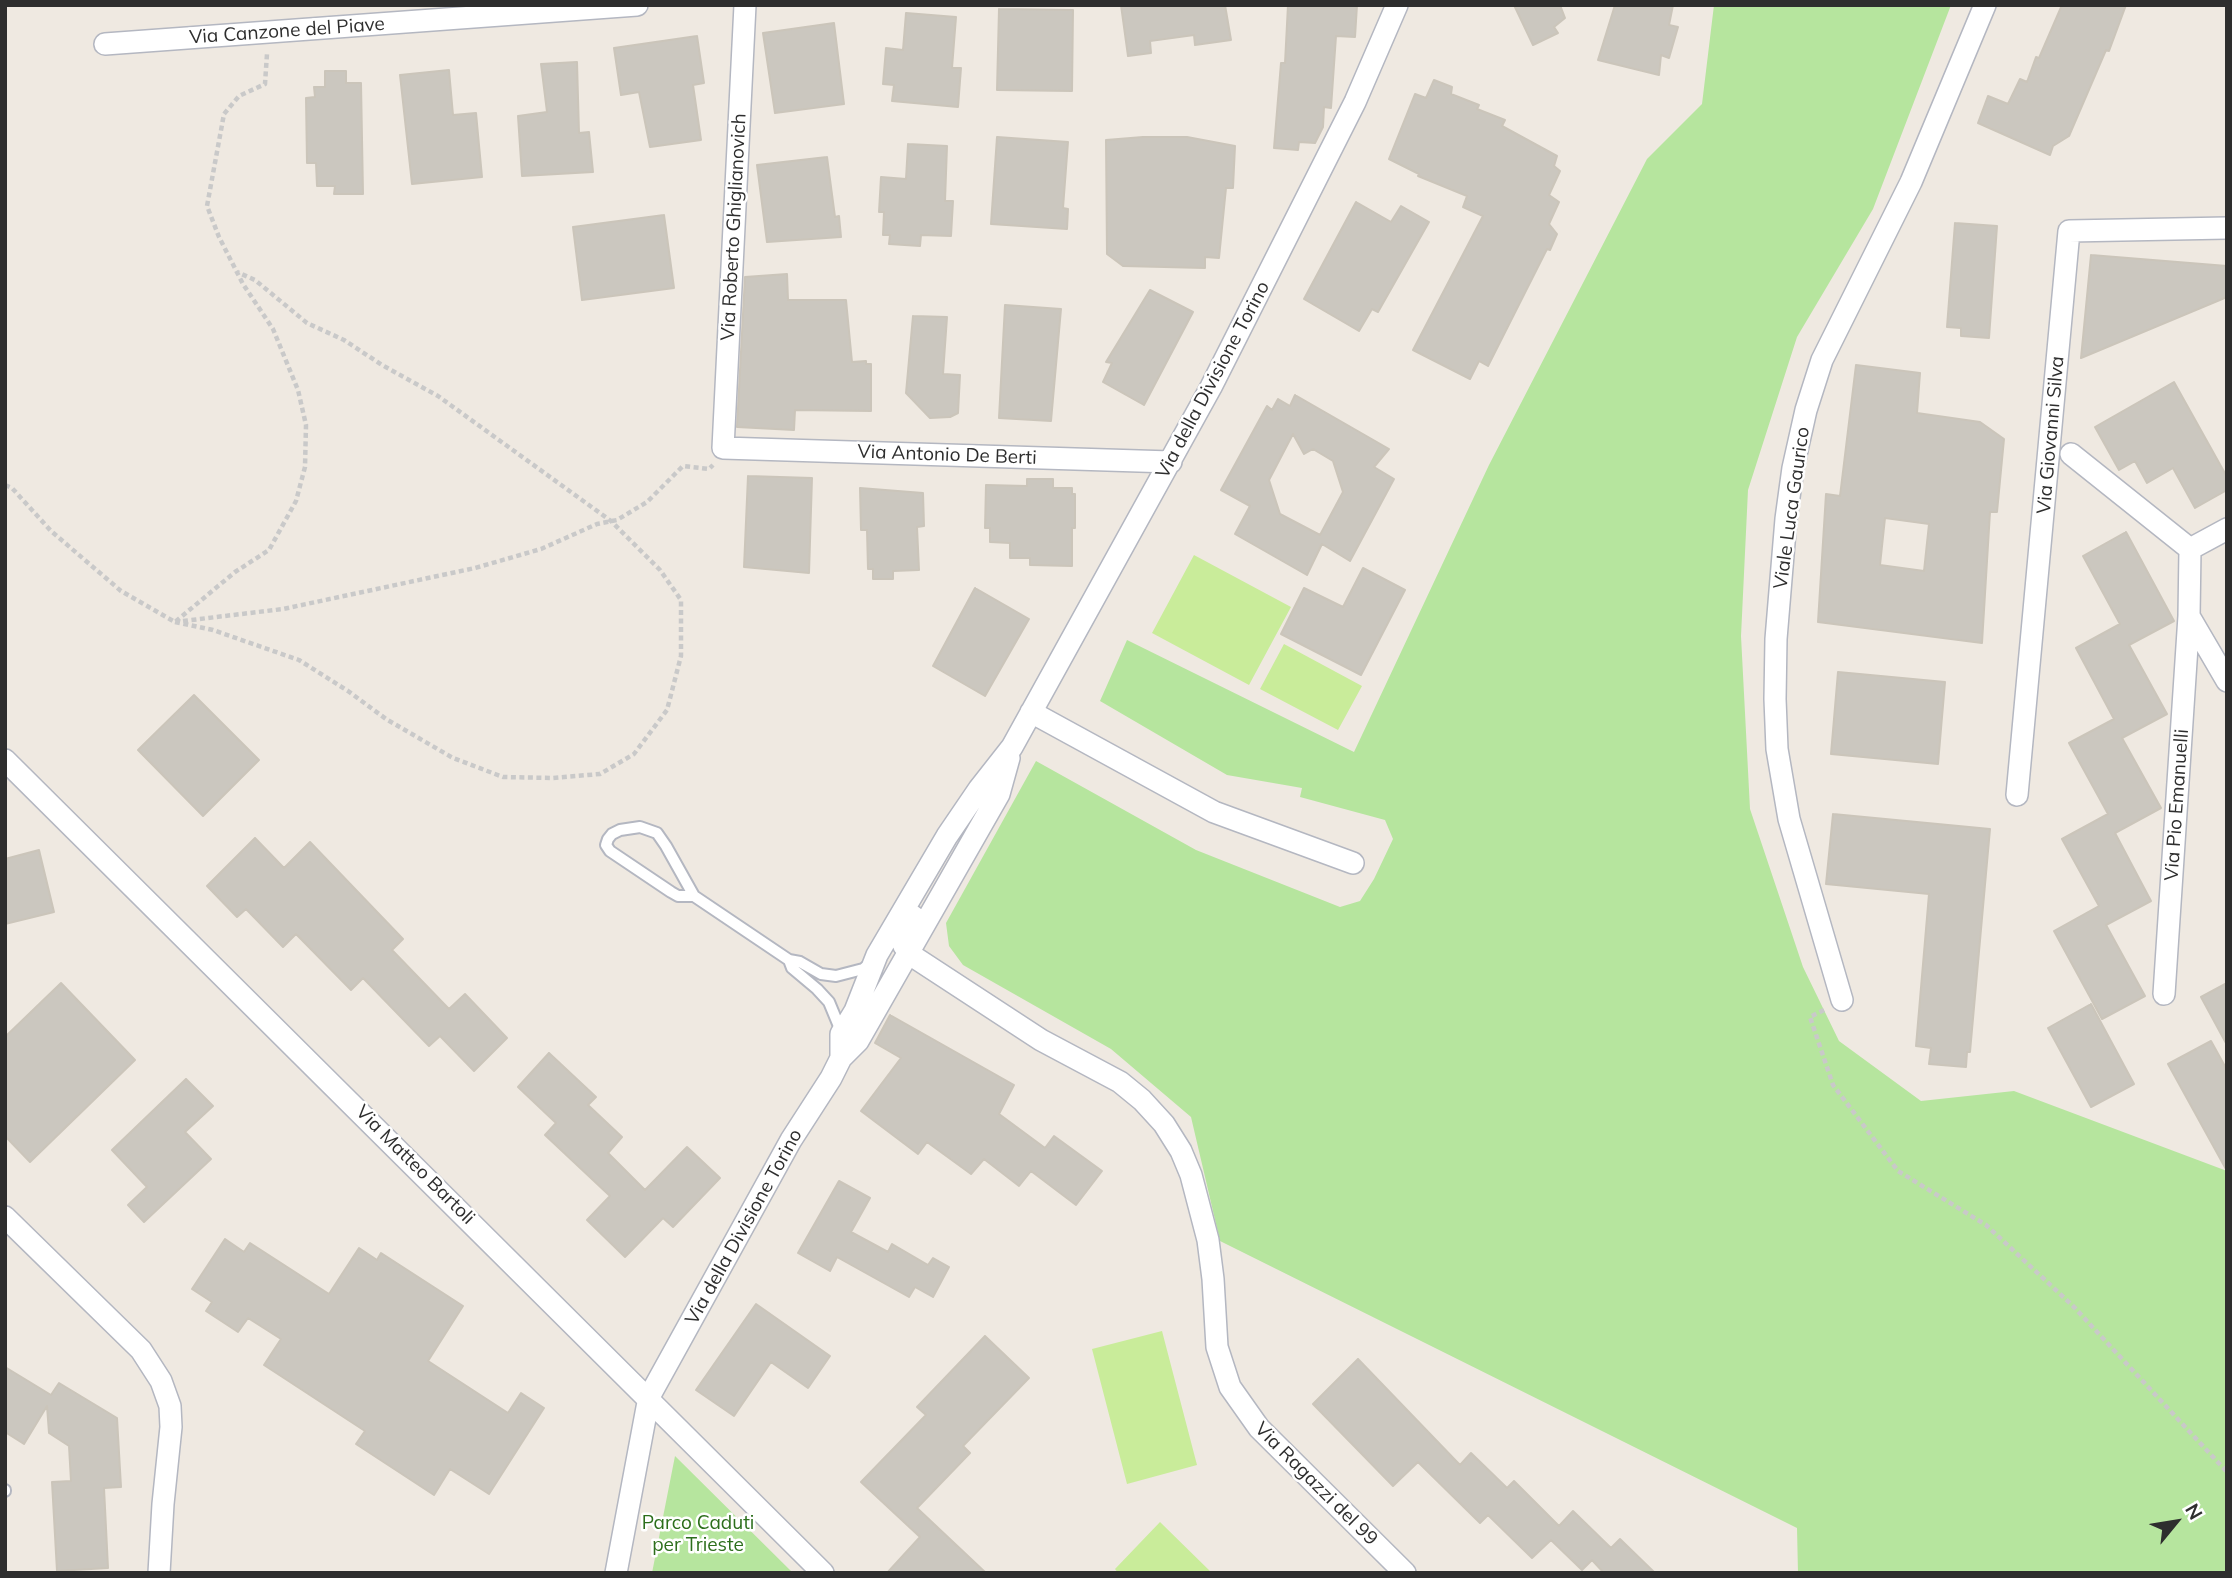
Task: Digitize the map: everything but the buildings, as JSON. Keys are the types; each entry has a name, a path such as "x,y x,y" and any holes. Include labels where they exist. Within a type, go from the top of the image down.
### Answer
{"street":[{"name":"Via Canzone del Piave","path":"105,44 637,5"},
{"name":"Via Roberto Ghiglianovich","path":"723,448 745,5"},
{"name":"Via della Divisione Torino","path":"841,1058 841,1034 855,1011 877,955 955,824 1012,747 1171,462 1212,387 1355,102 1397,5"},
{"name":"Viale Luca Gaurico","path":"1842,999 1789,820 1777,749 1776,639 1793,468 1806,410 1822,360 1911,182 1985,5"},
{"name":"Via Giovanni Silva","path":"2017,795 2069,231 2227,228"},
{"name":"Via Antonio De Berti","path":"723,448 1171,462"},
{"path":"2071,454 2190,549 2227,529"},
{"name":"Via Pio Emanuelli","path":"2164,994 2189,616 2190,549"},
{"path":"2189,616 2227,681"},
{"path":"1031,712 1214,812 1353,863"},
{"name":"Via della Divisione Torino","path":"616,1573 649,1397 790,1140 841,1058 858,1041 999,794 1012,747"},
{"name":"Via Matteo Bartoli","path":"5,760 649,1397 823,1573"},
{"path":"909,952 902,939 949,846 955,824"},
{"name":"Via Ragazzi del 99","path":"909,952 1041,1040 1120,1082 1142,1100 1164,1124 1181,1151 1191,1175 1208,1240 1217,1347 1230,1387 1259,1428 1405,1573"},
{"path":"5,1217 141,1350 161,1381 171,1417 159,1573"}],"lane":[{"path":"694,896 678,896 671,892 610,851 606,845 608,839 620,830 640,827 656,833 694,896 789,960 800,962 821,974 836,976 863,969 877,955"},
{"path":"789,960 792,968 829,1002 841,1034"}],"path":[{"path":"175,622 235,572 269,550 296,501 305,467 306,425 298,390 273,329 237,272 207,206 224,114 239,96 265,84 268,32"},
{"path":"5,485 12,488 51,531 121,591 175,622 213,629 299,660 386,719 453,758 503,777 552,778 600,774 634,754 667,710 681,656 681,600 660,570 611,521 438,396 344,340 307,323 255,280 237,272"},
{"path":"175,622 283,610 475,568 541,549 597,524 617,520 647,502 683,466 701,468"},
{"path":"1842,999 1810,1017 1833,1084 1898,1171 1986,1225 2073,1306 2227,1472"}],"green space":[{"path":"1714,5 1951,5 1873,209 1797,337 1748,490 1741,636 1750,809 1803,967 1839,1041 1921,1101 2014,1091 2227,1171 2227,1573 1798,1573 1797,1528 1220,1241 1191,1117 1111,1049 963,965 949,946 946,923 1036,761 1196,850 1340,907 1360,901 1393,839 1385,820 1300,797 1302,788 1227,775 1100,701 1127,640 1354,752 1489,465 1647,159 1702,104"},
{"path":"1194,555 1291,607 1249,685 1152,633"},
{"path":"1284,644 1362,686 1338,730 1260,689"},
{"path":"1162,1331 1197,1465 1127,1484 1092,1349"},
{"name":"Parco Caduti per Trieste","path":"675,1456 793,1573 652,1573"},
{"path":"1160,1522 1212,1573 1118,1573 1115,1569"}]}
